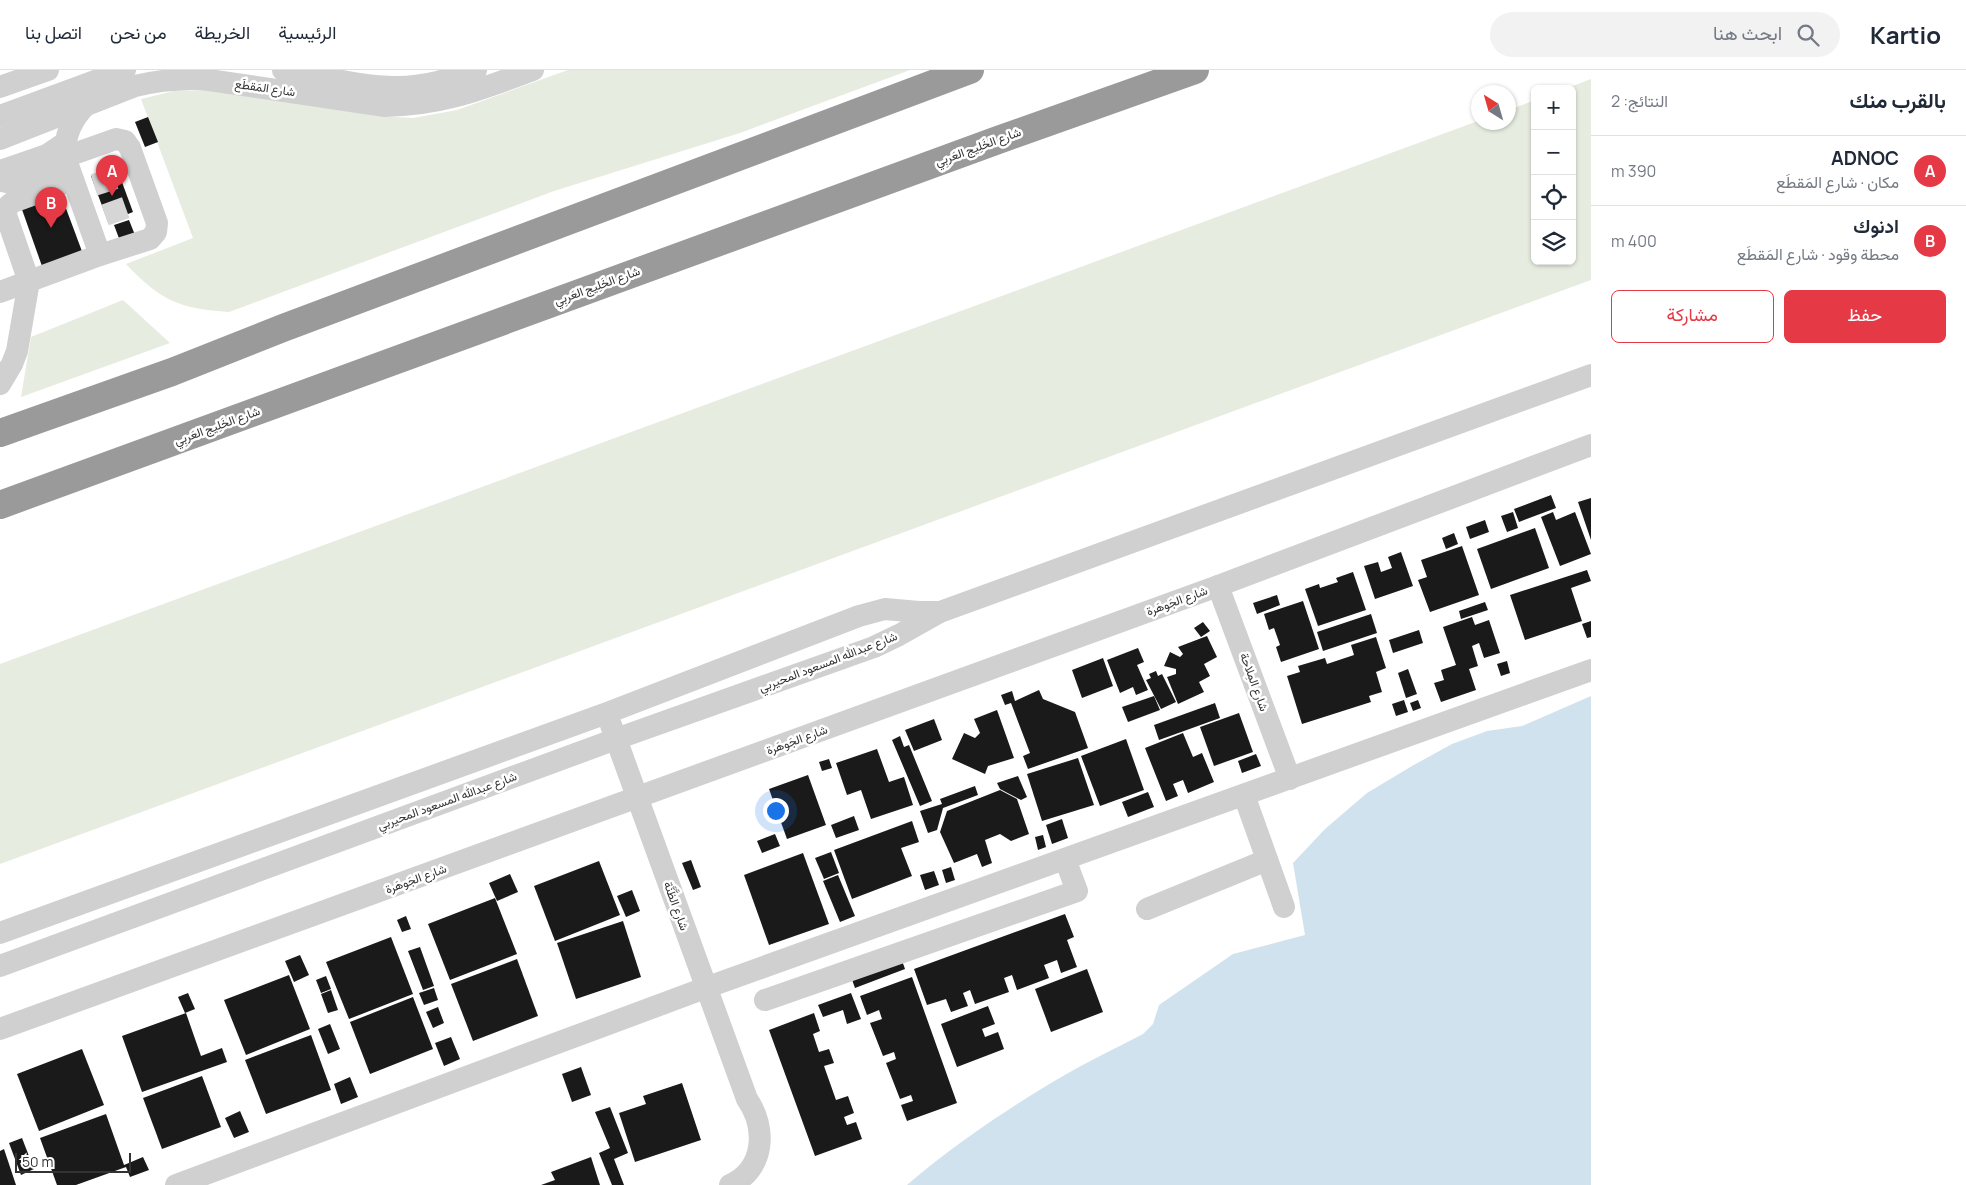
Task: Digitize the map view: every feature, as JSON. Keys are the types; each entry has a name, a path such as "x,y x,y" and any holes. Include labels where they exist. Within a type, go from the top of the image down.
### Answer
{"highway":[{"path":"0,433 172,372 330,310 970,70"},
{"name":"شارع الخَلِيج العَربِي","path":"0,505 979,147 1195,70"}],"street":[{"path":"0,87 48,70"},
{"path":"0,116 125,70"},
{"name":"شارع المَقطَع","path":"283,70 378,86 398,87 440,82 476,70"},
{"name":"شارع المَقطَع","path":"0,138 86,104 136,86 154,82 191,78 385,106 406,106 447,100 533,70"},
{"path":"86,104 73,122 73,170 96,218 100,255"},
{"path":"0,292 28,281 100,255 150,239 154,236 157,227 139,202 129,174 128,144 121,139 116,139 73,170 13,202 2,213 28,281 17,351 12,364 0,384"},
{"path":"0,171 48,154 73,170"},
{"path":"0,180 18,183 73,170"},
{"path":"0,933 606,713 859,616 885,609 940,612 1591,375"},
{"name":"شارع الجَوهَرة","path":"0,1029 637,799 1218,586 1591,445"},
{"name":"شارع المِلاحة","path":"1218,586 1290,779"},
{"name":"شارع عبدالله المسعود المحيربي","path":"0,966 616,739 862,651 899,636 940,612"},
{"path":"859,616 876,619 882,628 878,637 862,651"},
{"path":"176,1185 705,988 1591,670"},
{"name":"شارع الظَّنَّة","path":"606,713 747,1099 750,1129 748,1148 728,1185"},
{"path":"1244,795 1284,907"},
{"path":"765,1000 1077,891 1065,860"},
{"path":"1147,908 1267,860"},
{"path":"901,918 912,948"}],"shaded area":[{"path":"568,70 910,70 740,133 554,191 229,312 197,308 172,300 149,286 126,264 193,238 141,99 174,91 222,91 379,116 413,118 457,110"},
{"path":"1591,79 1591,280 0,864 0,664 1471,124 1471,130 1516,130 1516,107 1531,102 1531,265 1576,265 1575,85"},
{"path":"123,300 170,343 21,397 31,337"}],"water":[{"path":"1591,696 1591,1185 907,1185 959,1144 1014,1106 1074,1070 1143,1034 1153,1024 1159,1005 1233,954 1305,935 1293,863 1325,829 1367,793 1452,744 1487,731 1522,726"}],"building":[{"path":"148,117 158,142 145,147 135,122"},
{"path":"116,166 133,212 108,222 91,176"},
{"path":"58,187 83,254 43,269 19,201"},
{"path":"129,220 135,235 120,241 114,225"},
{"path":"1551,495 1556,508 1519,522 1514,509"},
{"path":"1591,498 1591,540 1578,502"},
{"path":"1513,512 1518,528 1507,532 1501,516"},
{"path":"1553,512 1556,520 1575,512 1591,554 1560,566 1541,517"},
{"path":"1485,520 1489,532 1470,539 1466,527"},
{"path":"1535,528 1549,568 1491,589 1477,549"},
{"path":"1454,533 1458,544 1446,549 1442,538"},
{"path":"1462,546 1479,595 1430,612 1418,580 1427,577 1421,560"},
{"path":"1401,552 1413,586 1375,599 1364,566 1378,562 1381,572 1392,568 1388,557"},
{"path":"1587,570 1591,581 1571,588 1582,621 1525,640 1510,595"},
{"path":"1353,572 1366,610 1318,626 1305,589 1319,584 1320,588 1338,582 1336,578"},
{"path":"1277,595 1280,605 1257,614 1253,603"},
{"path":"1303,601 1319,649 1281,662 1276,647 1280,645 1274,628 1269,630 1264,614"},
{"path":"1485,602 1488,610 1461,619 1459,611"},
{"path":"1371,614 1377,633 1323,651 1317,632"},
{"path":"1472,617 1475,625 1489,620 1500,653 1484,658 1479,643 1472,646 1478,666 1469,669 1476,690 1441,702 1434,683 1444,680 1441,670 1456,665 1443,627"},
{"path":"1591,621 1591,637 1587,638 1582,624"},
{"path":"1203,622 1210,631 1201,637 1194,628"},
{"path":"1419,630 1423,643 1393,653 1389,640"},
{"path":"1207,636 1217,657 1204,664 1210,676 1199,682 1204,692 1178,704 1167,677 1176,674 1176,669 1164,666 1170,652 1180,657 1183,654 1178,647"},
{"path":"1376,637 1386,668 1376,672 1382,692 1369,696 1371,702 1302,724 1287,676 1300,672 1298,666 1325,658 1327,664 1354,655 1351,645"},
{"path":"1138,648 1144,662 1137,665 1148,690 1136,695 1133,687 1120,693 1107,660"},
{"path":"1103,658 1113,686 1082,698 1072,670"},
{"path":"1507,661 1510,673 1501,676 1497,664"},
{"path":"1408,669 1417,694 1406,698 1398,673"},
{"path":"1156,671 1158,676 1162,674 1176,702 1161,709 1146,680 1151,678 1149,674"},
{"path":"1039,690 1043,699 1075,712 1088,748 1028,769 1023,756 1030,753 1011,703 1005,705 1001,695 1012,691 1015,701"},
{"path":"1154,696 1160,710 1128,722 1122,707"},
{"path":"1404,700 1408,712 1396,716 1392,704"},
{"path":"1418,700 1421,708 1413,711 1410,703"},
{"path":"1215,703 1220,718 1159,740 1154,725"},
{"path":"997,710 1014,758 988,766 985,774 952,759 964,733 975,738 980,733 974,719"},
{"path":"1239,713 1253,752 1214,766 1200,727"},
{"path":"934,719 942,740 914,751 905,730"},
{"path":"1183,733 1193,757 1202,753 1214,782 1188,793 1183,780 1173,784 1178,796 1166,801 1145,748"},
{"path":"900,736 904,747 909,745 932,801 920,806 892,740"},
{"path":"1126,739 1144,790 1100,806 1081,756"},
{"path":"877,749 889,782 904,777 913,805 871,819 861,790 847,795 836,763"},
{"path":"1256,754 1261,766 1242,773 1238,761"},
{"path":"1078,758 1094,805 1042,821 1027,774"},
{"path":"829,759 832,768 822,771 819,762"},
{"path":"808,775 826,825 787,839 769,789"},
{"path":"1018,776 1027,797 1021,800 1000,789 997,783"},
{"path":"975,786 978,795 943,808 937,830 928,833 920,811 942,804 940,799"},
{"path":"1000,790 1017,799 1029,834 1011,841 1000,834 985,840 992,863 982,867 977,854 954,863 940,832 947,811"},
{"path":"1148,792 1154,807 1128,817 1122,802"},
{"path":"854,816 859,830 836,838 831,825"},
{"path":"1062,819 1068,838 1052,844 1046,825"},
{"path":"912,821 919,842 901,848 912,876 852,899 834,850"},
{"path":"775,834 780,846 762,853 757,841"},
{"path":"1043,835 1046,847 1038,850 1035,837"},
{"path":"831,852 839,873 824,879 815,858"},
{"path":"803,853 829,924 769,945 744,875"},
{"path":"691,860 701,887 693,890 682,863"},
{"path":"599,861 620,915 555,941 534,886"},
{"path":"951,867 955,880 946,883 942,870"},
{"path":"934,871 939,885 925,890 920,875"},
{"path":"510,874 518,892 497,901 489,883"},
{"path":"838,875 855,916 840,922 823,881"},
{"path":"632,890 640,911 626,917 617,896"},
{"path":"495,898 517,954 450,980 428,924"},
{"path":"1065,914 1074,937 1067,940 1077,967 1061,973 1057,960 1044,965 1049,978 1017,990 1012,975 1004,978 1009,992 975,1004 970,990 963,993 968,1006 951,1012 946,999 927,1005 914,969"},
{"path":"406,916 411,929 402,932 397,920"},
{"path":"623,921 641,977 576,999 557,943"},
{"path":"391,937 413,994 349,1019 326,962"},
{"path":"420,947 434,986 423,990 408,951"},
{"path":"300,955 309,975 294,982 285,961"},
{"path":"900,955 905,969 855,988 850,974"},
{"path":"517,959 538,1016 473,1041 451,984"},
{"path":"1087,969 1103,1012 1051,1032 1035,989"},
{"path":"289,975 310,1029 246,1055 224,1000"},
{"path":"326,976 331,989 321,993 316,980"},
{"path":"912,977 957,1103 907,1121 901,1105 913,1101 911,1095 900,1099 886,1063 896,1059 894,1052 883,1056 870,1023 882,1019 879,1010 867,1015 860,996"},
{"path":"434,988 438,1000 424,1005 419,993"},
{"path":"331,990 338,1010 328,1013 321,994"},
{"path":"188,993 195,1009 185,1013 178,997"},
{"path":"851,993 861,1019 847,1024 843,1010 823,1017 818,1005"},
{"path":"413,997 433,1049 370,1074 350,1022"},
{"path":"988,1006 995,1024 982,1029 985,1037 998,1032 1004,1049 957,1067 941,1024"},
{"path":"438,1007 444,1023 433,1028 426,1012"},
{"path":"186,1013 201,1056 222,1048 227,1062 142,1092 122,1036"},
{"path":"814,1013 820,1031 813,1034 819,1052 829,1049 834,1063 824,1066 836,1100 848,1096 854,1113 844,1117 847,1125 856,1122 862,1139 815,1156 769,1030"},
{"path":"330,1024 340,1049 328,1054 318,1029"},
{"path":"311,1035 331,1090 266,1114 245,1060"},
{"path":"451,1037 460,1059 444,1066 435,1043"},
{"path":"82,1049 104,1105 39,1131 17,1074"},
{"path":"581,1067 591,1095 572,1102 562,1074"},
{"path":"202,1076 221,1127 162,1149 143,1098"},
{"path":"350,1077 358,1097 341,1104 334,1084"},
{"path":"682,1083 701,1140 635,1162 619,1113 646,1104 643,1096"},
{"path":"610,1107 628,1153 614,1159 624,1185 612,1185 599,1153 610,1148 595,1112"},
{"path":"240,1111 249,1132 234,1138 225,1118"},
{"path":"106,1114 124,1165 143,1157 149,1170 130,1177 126,1167 76,1185 57,1185 40,1138"},
{"path":"22,1138 34,1169 21,1175 9,1143"},
{"path":"4,1149 16,1185 0,1185 0,1151"},
{"path":"591,1157 600,1185 541,1185 555,1180 551,1172"}],"tunnel":[{"path":"94,185 119,177"},
{"path":"105,215 130,206"}],"place":[{"name":"ADNOC","path":"112,196"},
{"name":"ادنوك","path":"51,228"}]}
